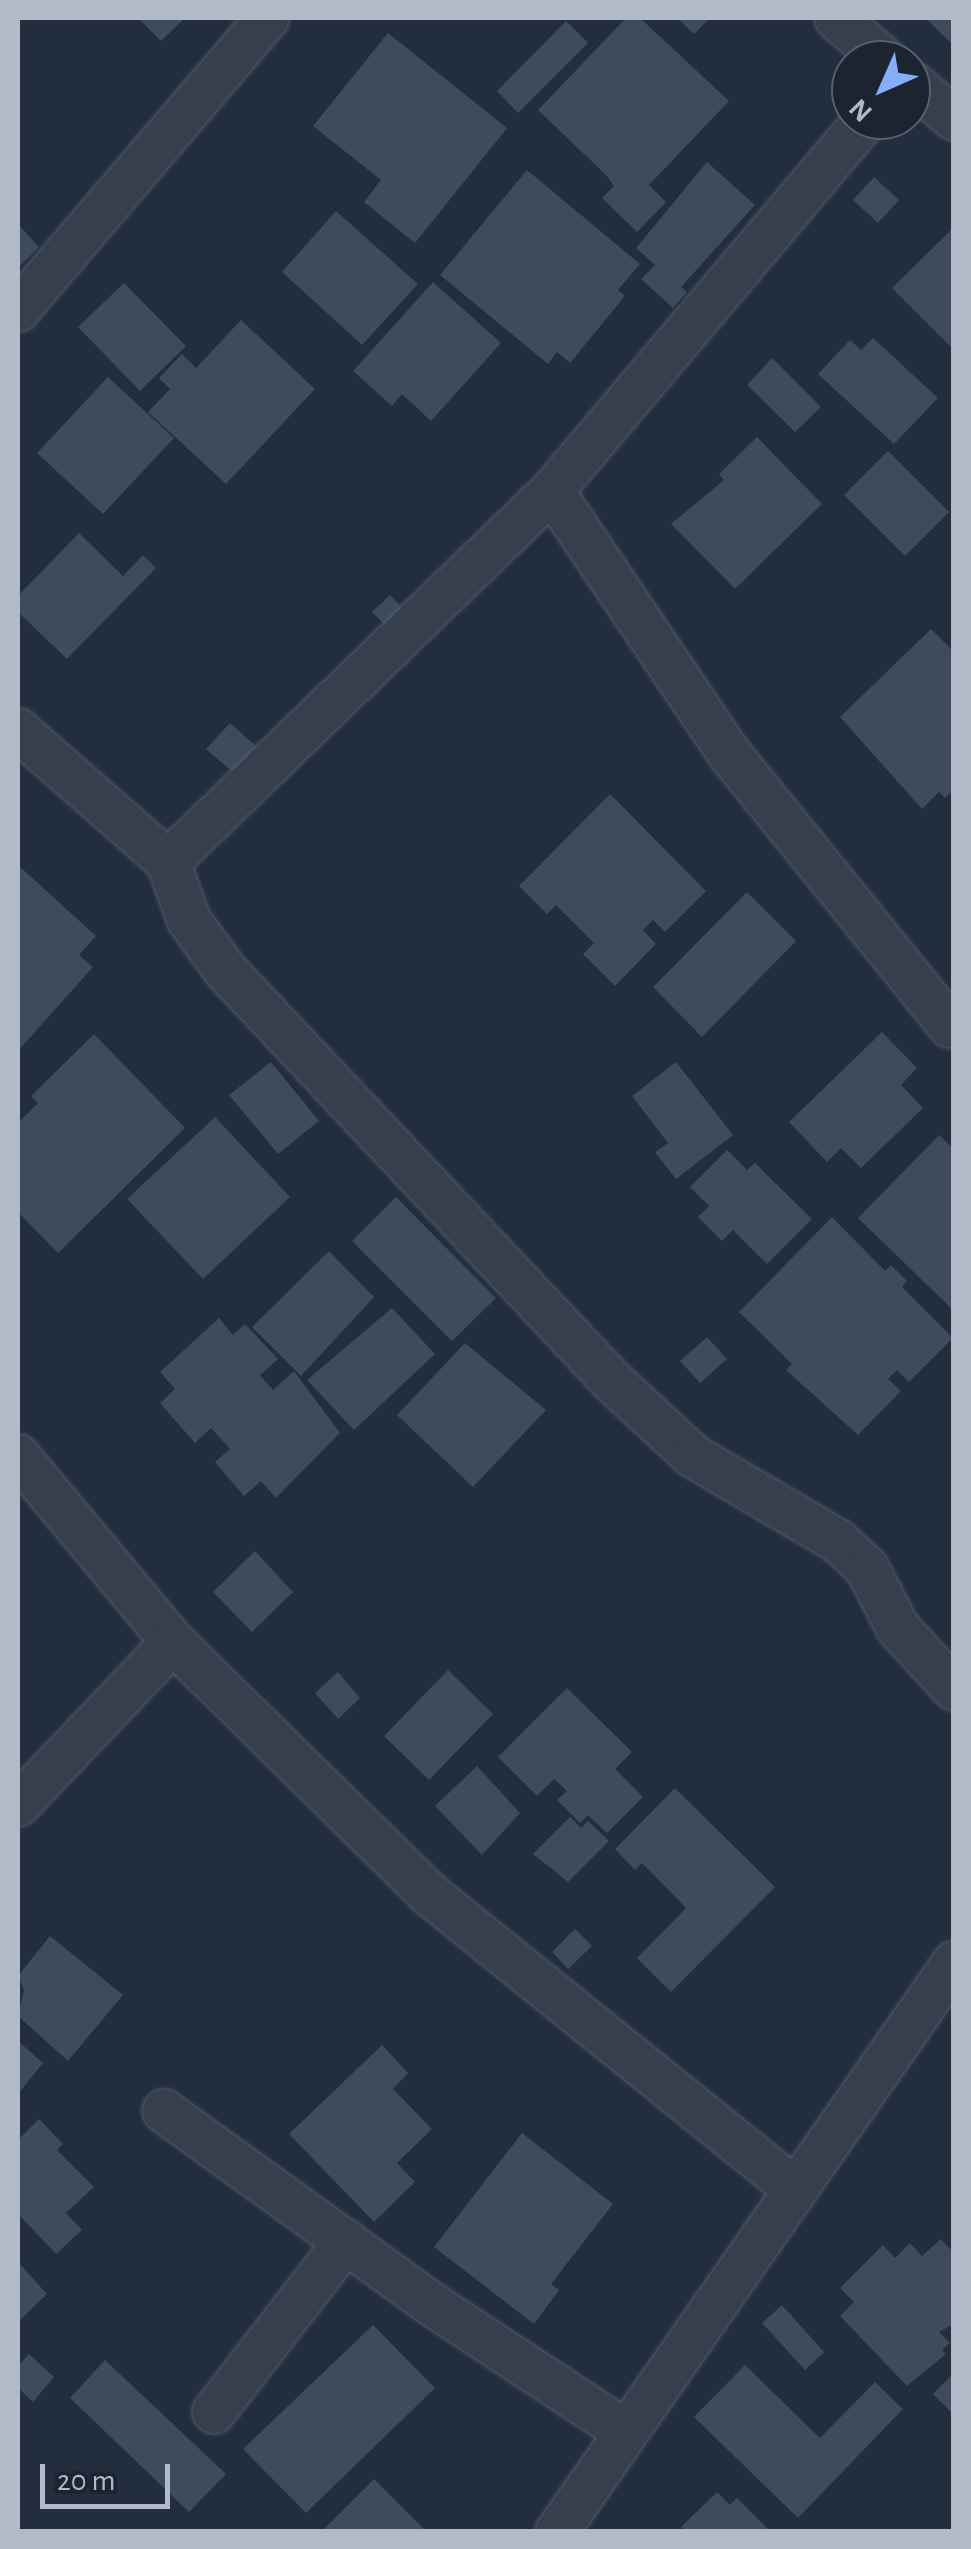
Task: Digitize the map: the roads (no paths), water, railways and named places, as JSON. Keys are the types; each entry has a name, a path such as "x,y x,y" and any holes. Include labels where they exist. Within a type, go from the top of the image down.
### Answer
{"street":[{"path":"18,310 267,18"},
{"path":"836,18 862,40"},
{"path":"931,99 954,119"},
{"path":"168,862 552,491 849,140"},
{"path":"552,491 728,752 950,1026"},
{"path":"18,730 168,862 189,920 225,970 343,1101 693,1456 838,1541 867,1568 898,1628 954,1690"},
{"path":"18,1456 172,1642 428,1893 794,2188"},
{"path":"18,1804 172,1642"},
{"path":"557,2532 954,1964"},
{"path":"164,2111 626,2432"},
{"path":"214,2412 346,2241"}]}
